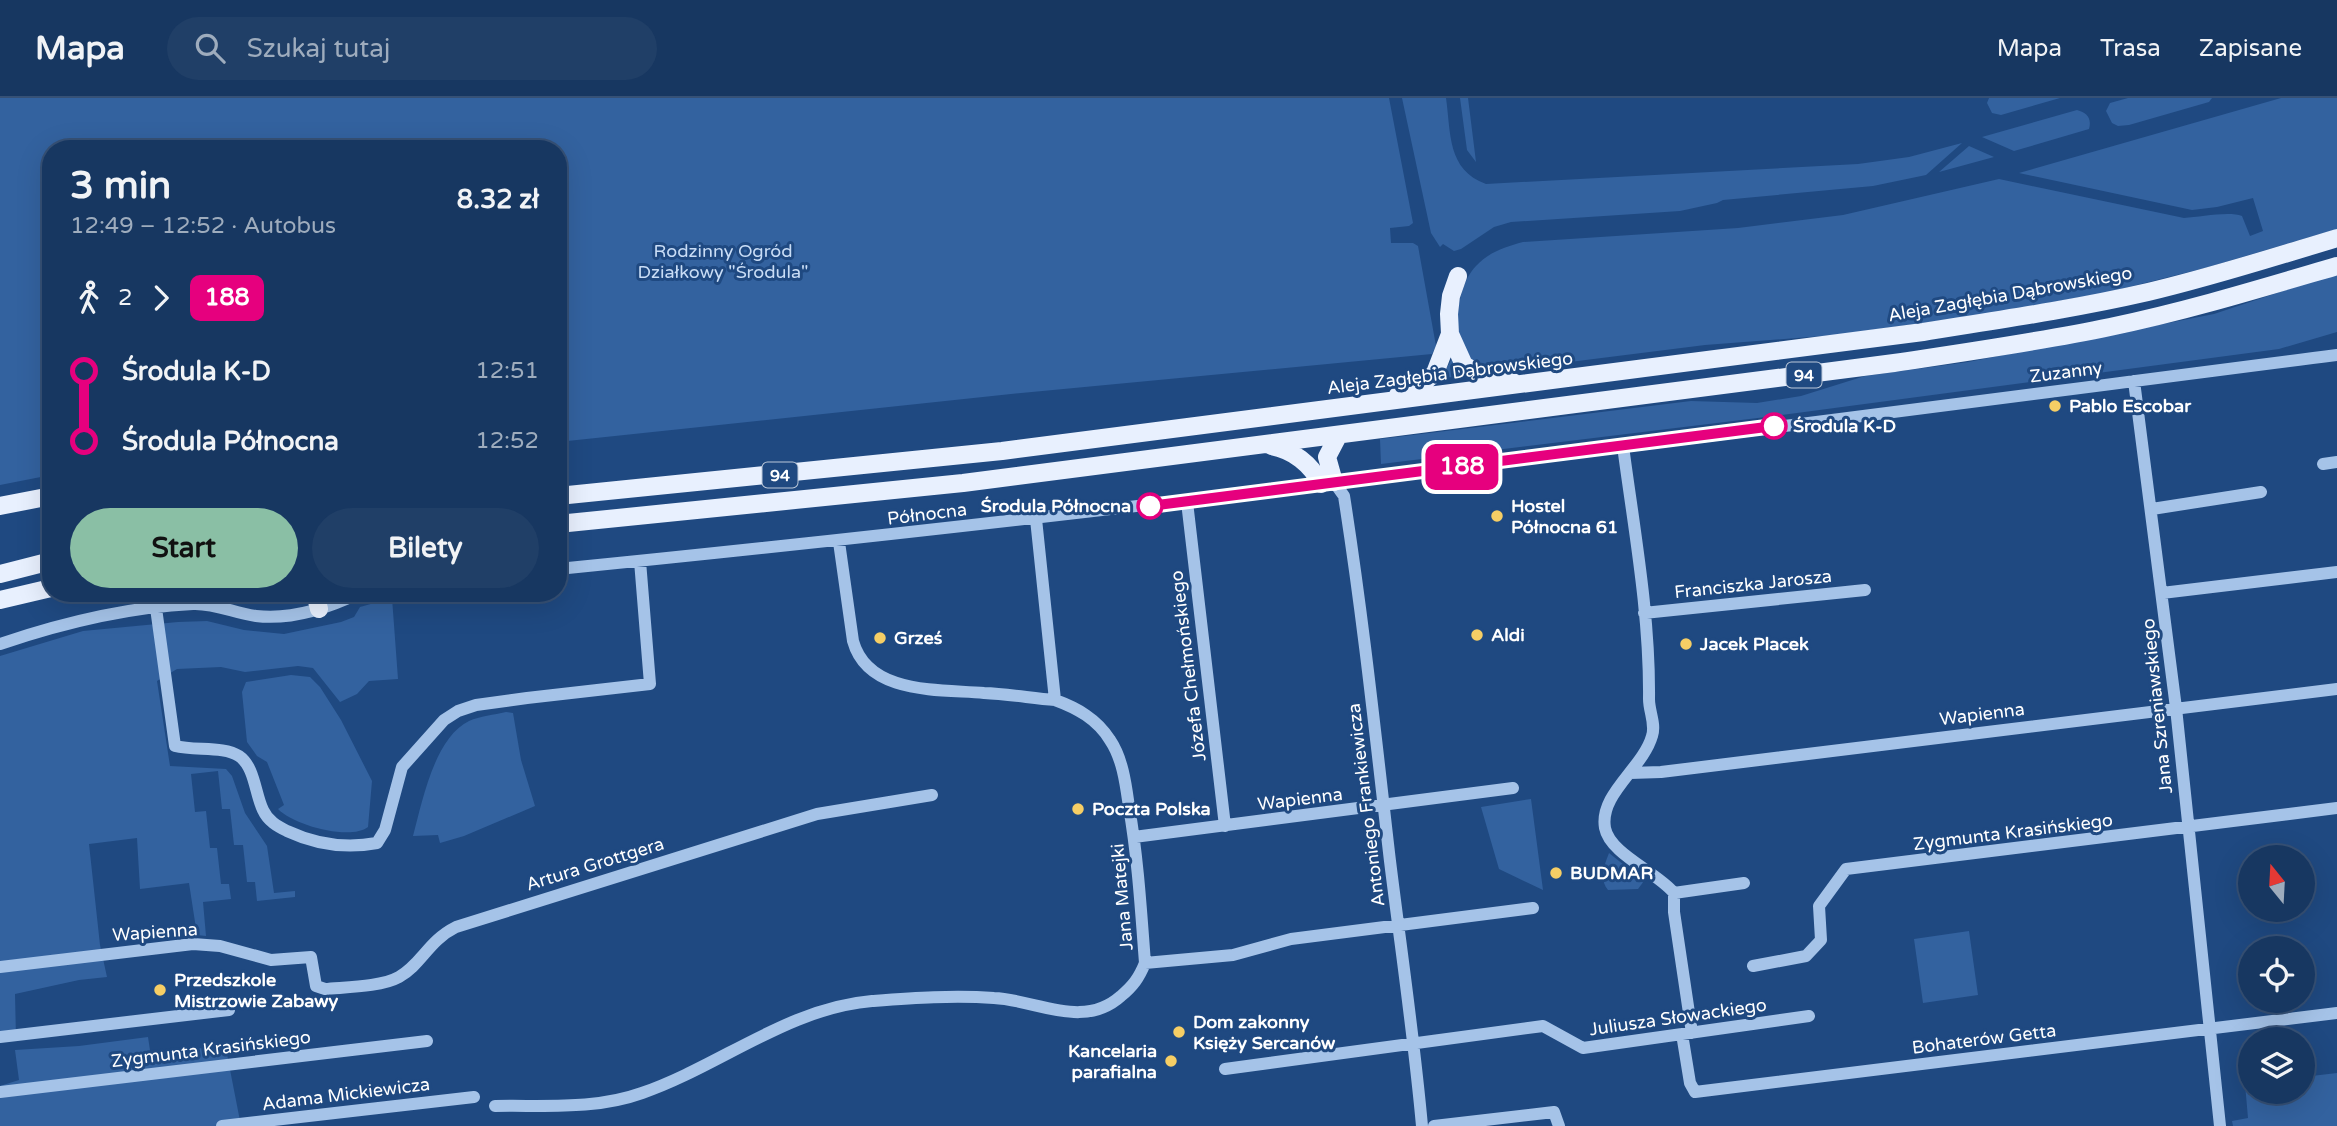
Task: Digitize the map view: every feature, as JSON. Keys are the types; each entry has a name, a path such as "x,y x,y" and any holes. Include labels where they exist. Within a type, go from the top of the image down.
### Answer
{"main road":[{"name":"Aleja Zagłębia Dąbrowskiego","path":"567,495 1002,451 1909,334 2041,313 2148,292 2337,238"},
{"name":"94","path":"567,523 963,484 2014,345 2110,327 2196,306 2337,266"},
{"path":"1386,402 1422,384 1435,373 1450,334 1450,305 1458,276"},
{"path":"1450,334 1464,365 1477,373 1523,384"},
{"path":"1328,483 1327,457 1338,436"},
{"path":"1264,445 1286,449 1328,483"},
{"path":"0,506 42,498"},
{"path":"0,574 42,563"},
{"path":"0,600 42,590"}],"street":[{"name":"Zuzanny","path":"1799,423 2337,355"},
{"name":"Jana Szreniawskiego","path":"2134,381 2176,708 2220,1126"},
{"name":"Północna","path":"567,568 839,542 1187,502 1799,423"},
{"path":"1623,446 1651,680 1649,703 1654,725 1648,744 1630,774 1608,802 1604,817 1605,832 1614,846 1674,892 1744,883"},
{"path":"2323,464 2337,462"},
{"name":"Antoniego Frankiewicza","path":"1328,483 1344,496 1422,1126"},
{"path":"2152,509 2261,492"},
{"name":"Józefa Chełmońskiego","path":"1187,502 1225,826"},
{"path":"1036,519 1055,700"},
{"name":"Jana Matejki","path":"495,1106 563,1107 640,1094 808,1015 858,1002 961,996 998,998 1083,1014 1100,1010 1116,1001 1138,981 1146,963 1134,837 1124,777 1111,741 1092,718 1073,706 1055,700 928,690 889,680 875,673 856,653 839,542"},
{"path":"156,608 175,746 190,750 226,750 241,757 251,773 263,811 270,821 278,826 309,841 336,846 361,846 377,843 386,830 402,767 444,720 458,711 476,705 650,684 640,561"},
{"path":"2162,593 2337,572"},
{"name":"Franciszka Jarosza","path":"1644,613 1865,590"},
{"path":"0,644 72,622 156,608 195,604 223,607 256,616 287,615 315,602"},
{"name":"Wapienna","path":"1630,774 2337,689"},
{"name":"Wapienna","path":"1134,837 1513,788"},
{"name":"Artura Grottgera","path":"311,957 316,986 325,989 385,982 398,978 411,968 437,938 456,927 817,814 932,796"},
{"name":"Zygmunta Krasińskiego","path":"1753,966 1806,956 1821,940 1819,906 1846,869 2337,808"},
{"path":"1674,892 1687,1034"},
{"path":"1146,963 1233,955 1291,939 1533,908"},
{"name":"Wapienna","path":"0,967 193,944 229,948 271,960 311,957"},
{"path":"0,1037 229,1010"},
{"name":"Bohaterów Getta","path":"1687,1034 1690,1083 1695,1092 2337,1013"},
{"name":"Juliusza Słowackiego","path":"1225,1069 1543,1026 1583,1048 1809,1016"},
{"name":"Zygmunta Krasińskiego","path":"0,1093 427,1041"},
{"name":"Adama Mickiewicza","path":"222,1126 474,1097"},
{"path":"1434,1126 1554,1112 1559,1126"}],"green space":[{"name":"Rodzinny Ogród Działkowy \"Środula\"","path":"0,98 1389,98 1413,223 1390,228 1391,243 1413,243 1418,246 1436,346 1432,354 1011,394 567,441 567,140 42,140 42,477 0,485"},
{"path":"1402,98 1446,98 1453,149 1458,160 1473,178 1486,184 1858,164 1909,157 1962,143 1926,175 1873,186 1723,200 1680,211 1511,222 1494,227 1454,251 1443,244 1440,247 1431,233"},
{"path":"1460,98 1468,98 1476,162 1467,150"},
{"path":"1989,98 2060,98 2001,115 1992,113 1987,103"},
{"path":"2128,98 2212,98 2209,102 2118,126 2112,123 2106,111 2110,103"},
{"path":"2281,98 2337,98 2337,229 2205,268 2109,292 1980,315 1835,335 1705,345 1497,371 1472,360 1459,337 1460,298 1469,275 1486,257 1516,244 1738,228 1843,215 1999,179 2184,218 2222,214 2242,216 2250,236 2263,231 2253,198 2192,210 2019,173"},
{"path":"2077,110 2088,117 2089,129 2014,151 1982,137"},
{"path":"1969,146 1994,157 1939,172"},
{"path":"2337,273 2337,332 2279,349 1774,416 1381,464 1380,439 1691,401 1757,403 1801,396 1865,376 1968,362 2214,314"},
{"path":"1453,360 1465,376 1441,378"},
{"path":"378,602 392,602 398,679 369,681 357,694 340,702 313,668 298,666 245,672 221,667 177,669 157,681 170,766 226,769 232,776 245,813 267,846 274,893 295,891 295,897 257,901 255,882 247,882 243,845 234,845 230,809 222,809 218,771 191,774 195,812 206,811 210,848 217,848 221,884 229,884 231,899 203,902 206,936 197,935 189,883 140,889 137,838 89,844 100,945 107,977 79,980 15,994 16,1038 0,1041 0,656 83,631 178,622 207,621 244,630 284,634 341,622 354,617 360,607"},
{"path":"291,675 310,677 320,687 341,720 372,781 368,827 360,831 336,832 296,821 285,815 278,809 284,805 267,762 257,756 247,742 242,692 246,682"},
{"path":"506,712 513,713 521,760 535,806 464,836 440,843 438,835 413,836 431,772 447,741 457,729 469,721"},
{"path":"1531,799 1543,890 1499,869 1481,807"},
{"path":"1609,853 1644,881 1638,889 1608,890 1603,877"},
{"path":"1969,931 1978,995 1923,1003 1914,939"},
{"path":"148,1037 151,1057 225,1044 241,1126 0,1126 0,1086 19,1080 15,1050 79,1046"},
{"path":"2337,1073 2337,1126 2233,1126 2232,1121 2248,1118 2247,1104 2315,1104 2315,1076"}],"bus line":[{"name":"188","path":"1150,506 1774,426"}],"place":[{"name":"Pablo Escobar","path":"2055,406"},
{"name":"Środula K-D","path":"1774,426"},
{"name":"Środula Północna","path":"1150,506"},
{"name":"Hostel Północna 61","path":"1497,516"},
{"name":"Aldi","path":"1477,635"},
{"name":"Grześ","path":"880,638"},
{"name":"Jacek Placek","path":"1686,644"},
{"name":"Poczta Polska","path":"1078,809"},
{"name":"BUDMAR","path":"1556,873"},
{"name":"Przedszkole Mistrzowie Zabawy","path":"160,990"},
{"name":"Dom zakonny Księży Sercanów","path":"1179,1032"},
{"name":"Kancelaria parafialna","path":"1171,1061"}]}
